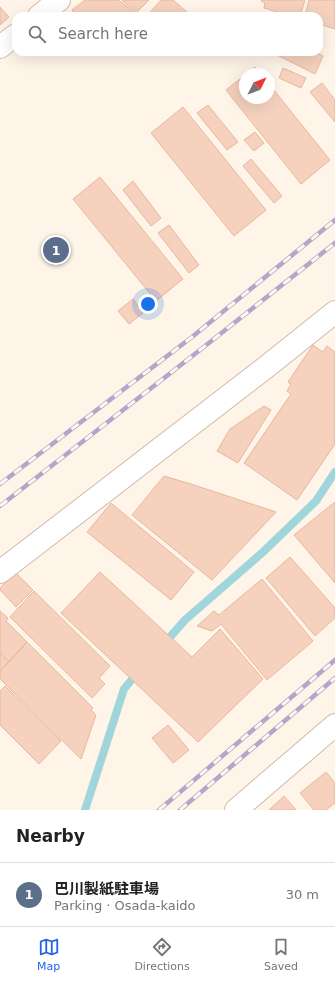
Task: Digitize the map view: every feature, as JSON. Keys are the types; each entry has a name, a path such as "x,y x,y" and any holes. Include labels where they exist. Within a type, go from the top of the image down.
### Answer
{"street":[{"path":"44,12 58,0"},
{"path":"0,48 12,38"},
{"path":"0,572 265,368 335,312"},
{"path":"236,810 335,725"}],"building":[{"path":"85,0 119,0 133,12 74,12 72,10"},
{"path":"122,0 149,0 137,12 135,12"},
{"path":"161,0 173,0 187,12 150,12"},
{"path":"305,0 301,12 277,12 264,8 265,3 261,1"},
{"path":"309,0 335,0 335,29 323,25 323,12 306,12"},
{"path":"0,7 9,17 0,25"},
{"path":"279,56 323,56 315,74"},
{"path":"283,68 306,78 301,88 279,78"},
{"path":"239,80 239,104 275,104 275,91 330,160 301,184 226,90"},
{"path":"322,83 335,100 335,122 310,92"},
{"path":"208,105 238,142 227,150 197,113"},
{"path":"183,107 266,210 234,236 151,133"},
{"path":"255,132 264,143 254,151 244,140"},
{"path":"251,159 282,196 274,203 243,166"},
{"path":"100,177 183,279 156,301 73,199"},
{"path":"133,181 161,218 151,226 123,190"},
{"path":"169,225 199,265 189,273 158,233"},
{"path":"133,299 143,313 129,324 118,311"},
{"path":"313,345 323,352 327,346 335,352 335,444 297,500 244,463 291,394 287,391 291,384 288,382"},
{"path":"264,406 271,410 238,463 217,451 230,429"},
{"path":"164,476 276,512 212,580 132,515"},
{"path":"335,502 335,583 294,535"},
{"path":"111,503 194,572 171,600 87,532"},
{"path":"290,557 335,608 335,618 315,636 266,578"},
{"path":"15,572 33,590 16,607 0,590 0,588"},
{"path":"100,572 192,657 220,629 263,679 198,742 61,613"},
{"path":"262,579 313,641 267,680 221,624 212,631 197,626 214,611 219,615"},
{"path":"34,591 110,666 99,678 105,684 92,698 10,617"},
{"path":"0,611 8,618 6,621 27,642 9,662 0,653"},
{"path":"27,642 93,708 91,710 96,715 81,759 0,679 0,671"},
{"path":"0,653 9,662 1,670 0,669"},
{"path":"5,686 61,741 39,764 0,725 0,691"},
{"path":"168,725 189,750 173,763 152,738"},
{"path":"326,772 335,783 335,803 326,810 314,810 300,793"},
{"path":"284,796 296,810 269,810"}],"waterway":[{"path":"163,645 185,620 263,552 316,501 335,472"},
{"path":"85,810 124,689 139,671"}],"railway":[{"path":"0,484 192,337 335,220"},
{"path":"0,506 335,243"},
{"path":"159,810 335,660"},
{"path":"180,810 335,678"}],"place":[{"name":"巴川製紙駐車場","path":"56,250"}]}
